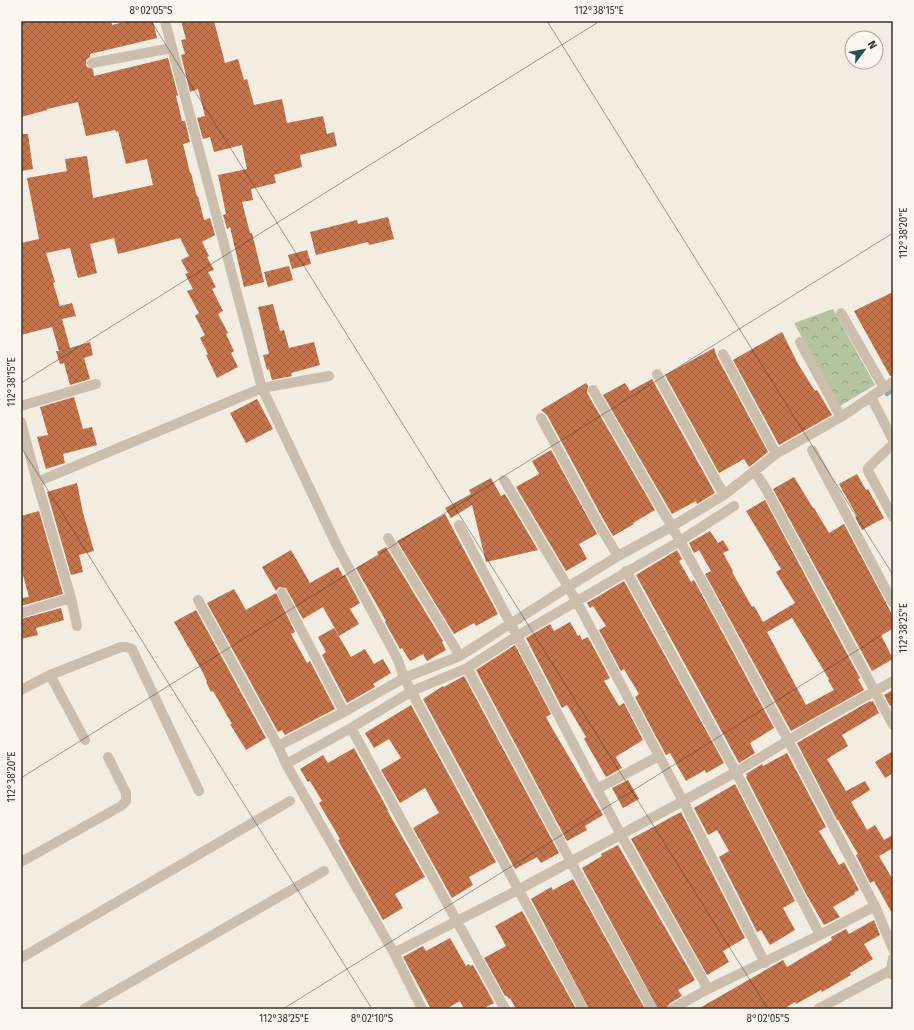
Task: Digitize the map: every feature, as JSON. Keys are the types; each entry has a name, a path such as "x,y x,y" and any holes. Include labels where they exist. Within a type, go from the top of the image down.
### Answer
{"street":[{"path":"165,21 262,388 337,546 398,660 404,678 583,1009"},
{"path":"92,63 172,48"},
{"path":"278,746 344,712 404,678 460,656 618,556 671,527 724,495 776,454 841,417 889,385 841,313"},
{"path":"800,342 841,417"},
{"path":"724,354 776,454"},
{"path":"657,374 724,495"},
{"path":"37,482 262,388 329,376"},
{"path":"21,406 96,384"},
{"path":"593,390 680,541 788,740 875,906 893,949"},
{"path":"871,397 893,440"},
{"path":"541,418 596,520 618,556"},
{"path":"21,422 71,598 77,626"},
{"path":"893,444 868,468 868,471 893,517"},
{"path":"812,450 893,603"},
{"path":"755,472 766,489 893,725"},
{"path":"504,480 577,602 766,962"},
{"path":"286,764 351,728 412,691 466,668 626,571 680,541 734,506"},
{"path":"459,525 621,835 708,989"},
{"path":"388,538 460,656"},
{"path":"626,571 736,772 820,936"},
{"path":"282,593 344,712"},
{"path":"21,613 71,598"},
{"path":"198,600 278,746 286,764 394,953 422,1009"},
{"path":"21,690 50,675 120,647 126,647 132,650 199,791"},
{"path":"466,668 652,1009"},
{"path":"50,675 85,740"},
{"path":"394,953 518,890 683,802 788,740 893,681"},
{"path":"351,728 505,1009"},
{"path":"597,789 659,756"},
{"path":"21,862 121,806 126,801 126,793 108,757"},
{"path":"21,958 290,801"},
{"path":"84,1009 324,871"},
{"path":"672,1009 708,989 820,936 875,906"},
{"path":"818,1009 892,971 893,958"}],"green space":[{"path":"833,309 875,385 840,406 794,323"}],"building":[{"path":"21,21 111,21 112,25 128,21 153,21 157,38 90,54 90,57 86,60 86,65 87,67 93,69 94,76 168,58 178,95 176,96 182,121 185,121 190,142 183,144 190,173 204,220 210,218 215,235 202,242 209,256 207,257 214,270 208,272 216,287 212,289 223,311 218,314 228,333 226,334 234,351 231,353 238,367 217,378 206,355 208,354 200,338 205,335 195,316 199,313 187,291 193,289 185,274 188,273 181,260 189,256 180,238 118,254 114,238 90,244 97,273 78,278 70,248 46,253 55,282 53,283 60,306 72,303 76,316 62,319 70,348 90,342 93,355 84,358 90,379 70,385 64,363 60,364 56,351 59,351 52,327 21,335 21,243 39,239 27,178 67,171 65,159 87,156 93,198 153,185 147,159 126,164 118,131 116,132 115,130 86,136 78,102 21,117"},
{"path":"181,21 214,21 225,63 238,59 244,80 247,79 254,105 282,99 287,123 323,116 327,134 334,132 337,146 300,155 302,167 274,175 276,183 251,189 253,200 242,202 250,233 252,233 264,282 244,287 230,227 227,229 223,215 226,214 218,175 247,169 242,145 214,152 210,137 203,139 197,118 205,116 198,89 190,92 181,55 185,54 181,40 186,39"},
{"path":"21,134 28,134 33,169 21,171"},
{"path":"388,217 394,239 369,245 368,242 316,255 310,232 357,220 358,224"},
{"path":"307,250 311,264 292,269 288,255"},
{"path":"289,266 293,280 268,287 264,272"},
{"path":"893,292 893,376 890,376 854,311"},
{"path":"273,304 280,331 284,330 289,348 314,342 320,365 291,373 292,376 272,380 269,369 267,370 263,355 269,354 258,307"},
{"path":"782,332 798,364 815,391 817,390 832,415 779,445 733,360"},
{"path":"714,348 717,357 768,452 749,467 744,459 719,473 665,375"},
{"path":"652,379 715,493 697,504 696,501 672,514 603,395 625,383 630,391"},
{"path":"586,383 588,386 587,393 655,510 613,536 547,415 541,410"},
{"path":"74,397 83,429 92,427 97,445 63,454 65,463 46,469 37,437 48,435 40,407"},
{"path":"257,399 273,429 246,443 230,413"},
{"path":"551,450 597,534 579,544 587,559 566,571 516,487 539,474 532,461"},
{"path":"857,474 866,490 868,489 884,518 862,530 855,517 857,516 839,484"},
{"path":"794,477 829,533 844,524 893,616 893,628 881,635 893,659 872,671 773,489"},
{"path":"491,478 501,496 505,494 538,550 486,562 472,505 451,518 445,508 471,494 469,490"},
{"path":"77,483 83,513 94,551 79,555 83,572 71,575 47,492"},
{"path":"765,500 860,678 858,679 864,690 791,731 705,574 711,571 699,550 694,553 689,543 710,531 718,543 723,540 729,550 723,553 733,571 732,572 752,607 754,606 763,622 795,603 776,572 781,569 746,511","holes":["792,618 829,679 828,680 834,690 806,705 767,632"]},
{"path":"39,511 63,594 21,606 21,598 29,597 21,568 21,516"},
{"path":"445,514 498,614 476,626 474,623 454,634 397,541"},
{"path":"386,547 443,641 442,642 446,650 427,661 423,654 410,661 402,648 400,649 356,568 379,555 377,552"},
{"path":"291,550 310,583 338,567 343,576 345,575 360,603 350,609 359,624 339,636 323,607 303,619 286,588 279,587 276,591 262,567"},
{"path":"677,550 682,559 679,561 691,582 694,580 774,728 750,743 755,753 739,763 636,575"},
{"path":"624,581 724,763 706,773 705,770 686,781 670,753 666,755 635,697 639,694 624,669 621,671 599,630 606,626 593,606 590,608 587,603"},
{"path":"234,589 246,610 276,593 295,632 291,634 307,663 310,661 335,709 285,735 282,730 278,732 207,603"},
{"path":"61,608 64,620 36,628 38,635 21,639 21,619"},
{"path":"196,610 266,738 246,750 230,724 232,724 213,691 211,692 201,669 174,622"},
{"path":"570,622 582,640 588,637 610,678 604,681 619,706 624,703 643,740 617,756 616,758 622,768 606,777 584,739 586,737 567,705 562,708 526,638 550,624 554,631"},
{"path":"334,628 351,657 365,649 374,664 383,659 391,673 373,684 375,687 347,703 322,655 326,652 318,637"},
{"path":"515,645 551,714 546,717 603,815 585,826 587,830 567,841 476,670"},
{"path":"464,676 559,853 541,863 537,857 515,869 423,699 443,686 444,687"},
{"path":"893,690 893,705 890,706 884,695"},
{"path":"870,701 873,701 879,713 842,735 848,746 827,759 846,791 865,781 870,790 851,802 867,830 875,825 884,840 893,835 893,848 879,856 893,880 893,915 874,881 870,883 856,855 858,854 837,820 797,743"},
{"path":"411,705 496,862 469,877 473,885 452,898 413,828 439,813 425,788 400,803 381,770 401,758 389,739 374,748 365,733"},
{"path":"354,748 425,877 395,894 403,908 383,920 319,803 322,801 310,781 308,782 300,769 323,755 328,763"},
{"path":"893,751 893,773 885,778 875,762"},
{"path":"787,753 826,827 819,831 839,865 844,862 859,890 833,907 840,917 824,925 806,894 746,777 746,774 762,764 763,766"},
{"path":"628,780 639,799 623,808 612,788"},
{"path":"735,784 795,901 783,908 795,930 770,945 761,930 757,932 719,857 729,851 717,830 708,835 694,808"},
{"path":"681,812 745,938 723,951 729,962 707,975 631,839"},
{"path":"618,845 695,980 678,990 682,996 669,1004 666,1009 658,1009 582,868 602,856 601,854"},
{"path":"573,879 645,1009 589,1009 531,899 551,887 553,890"},
{"path":"522,911 576,1009 516,1009 510,998 509,999 505,996 484,958 506,946 495,926"},
{"path":"874,920 880,935 864,944 873,959 850,973 851,975 822,992 821,990 796,1004 795,1002 784,1009 698,1009 783,960 787,967 832,940 831,937 846,929 849,934"},
{"path":"450,938 466,966 469,964 470,966 473,965 494,1003 482,1009 464,1009 460,1001 446,1009 431,1009 403,957 423,946 426,951"}],"waterway":[{"path":"887,394 893,390"}]}
